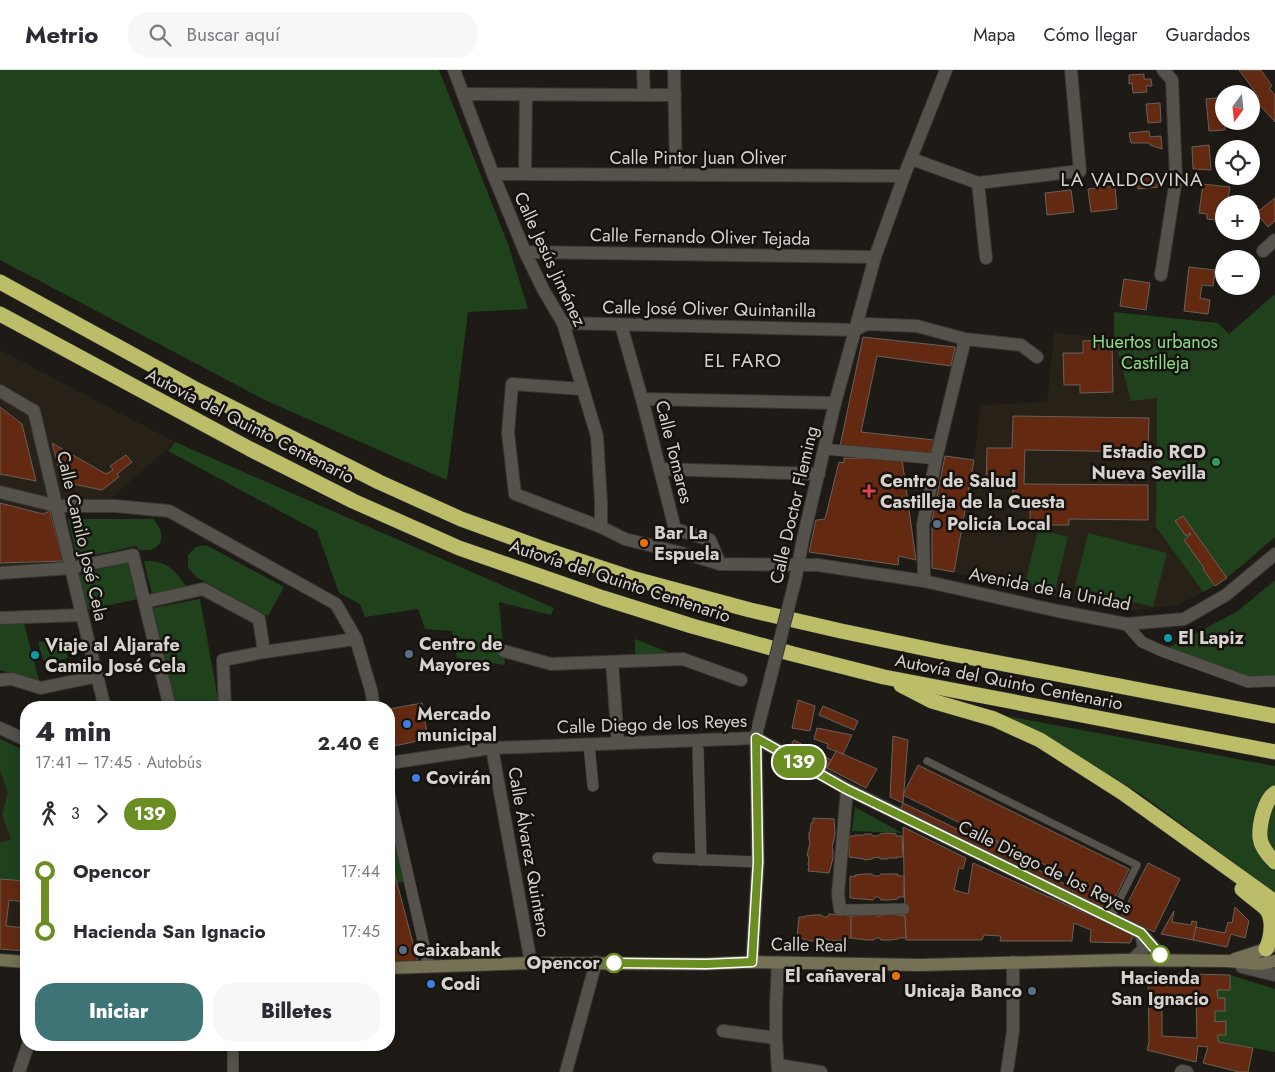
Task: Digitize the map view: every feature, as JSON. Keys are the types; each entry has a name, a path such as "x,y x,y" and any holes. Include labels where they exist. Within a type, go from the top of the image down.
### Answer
{"highway":[{"name":"Autovía del Quinto Centenario","path":"0,282 199,390 379,482 461,519 541,548 635,579 750,610 841,631 1275,716"},
{"name":"Autovía del Quinto Centenario","path":"0,314 250,449 353,501 459,548 603,598 692,626 884,677 1275,752"},
{"path":"884,677 932,701 994,719 1040,740 1123,792 1275,902"},
{"path":"1275,793 1271,796 1262,816 1260,840 1275,862"},
{"path":"1215,858 1242,889 1267,911 1271,925 1270,941 1272,952"}],"main road":[{"name":"Calle Real","path":"395,968 596,962 920,965 1132,960 1224,961 1272,952"},
{"path":"0,960 20,962"}],"street":[{"name":"Calle Jesús Jiménez","path":"454,70 525,252 544,291 563,323 597,436 601,503 600,527"},
{"path":"643,70 644,95"},
{"path":"674,70 676,175"},
{"name":"Calle Doctor Fleming","path":"752,962 758,862 757,732 795,581 835,403 875,258 904,176 946,70"},
{"path":"912,159 978,183 1080,171 1071,70"},
{"path":"1160,275 1176,179 1172,80 1163,70"},
{"path":"463,94 675,95"},
{"path":"526,94 526,174"},
{"name":"Calle Pintor Juan Oliver","path":"493,174 904,176"},
{"path":"978,183 986,258"},
{"path":"1263,251 1275,240"},
{"name":"Calle Fernando Oliver Tejada","path":"525,252 875,258"},
{"name":"Calle José Oliver Quintanilla","path":"563,323 855,330 867,324 917,326 964,339 1021,346 1037,357"},
{"name":"Calle Tomares","path":"621,325 675,529 710,540 720,564"},
{"path":"924,581 923,525 936,459 964,339"},
{"name":"Avenida de la Unidad","path":"582,388 512,384 508,433 515,494 600,527 625,539 697,556 720,564 818,565 924,581 1126,624 1184,619 1226,595 1275,554"},
{"name":"Calle Camilo José Cela","path":"0,391 34,410 103,701"},
{"path":"642,399 835,403"},
{"path":"824,449 936,459"},
{"path":"660,469 818,474"},
{"path":"0,492 57,506 115,506 169,511 336,604 355,639 373,701"},
{"path":"0,573 71,568 133,555 168,701"},
{"path":"145,602 202,589 259,619 264,652"},
{"path":"0,618 82,615"},
{"path":"1126,624 1142,642 1162,651 1248,682 1275,681"},
{"path":"225,701 223,660 355,639"},
{"path":"504,651 551,664 684,660 741,680"},
{"path":"612,662 618,743"},
{"path":"0,680 12,679 41,688 98,676"},
{"path":"0,728 20,737"},
{"name":"Calle Diego de los Reyes","path":"395,762 492,748 618,743 757,732 846,789 1141,933 1165,960"},
{"path":"589,744 592,786"},
{"name":"Calle Álvarez Quintero","path":"492,748 531,963"},
{"path":"698,749 701,860"},
{"path":"846,789 838,894 840,910 904,909"},
{"path":"395,818 429,967"},
{"path":"658,858 758,862"},
{"name":"Calle Diego de los Reyes","path":"1132,960 1144,949 1141,933"},
{"path":"1224,961 1275,974"},
{"path":"566,1072 596,962"},
{"path":"1006,1072 1013,1031 1013,962"},
{"path":"778,963 776,1005 778,1069 821,1072"},
{"path":"723,1031 776,1038"},
{"path":"19,1072 26,1051"},
{"path":"233,1051 233,1072"}],"lane":[{"path":"927,761 1137,865 1110,919"}],"shaded area":[{"path":"1054,333 1114,338 1131,400 1157,397 1156,527 1203,592 1177,605 1129,611 1083,603 954,572 974,460 981,405 1047,402"},
{"path":"0,350 175,442 104,504 55,505 71,568 0,573"},
{"path":"0,739 20,748 20,951 0,949"}],"green space":[{"path":"0,70 439,70 508,244 528,309 468,312 447,480 267,401 0,260"},
{"name":"Estadio RCD Nueva Sevilla","path":"1275,294 1275,537 1232,574 1203,592 1156,527 1157,398 1131,401 1114,338 1114,312 1218,323 1229,334"},
{"path":"175,442 554,608 551,615 499,602 505,665 457,658 452,631 425,629 418,609 365,617 360,604 339,593 317,531 168,451"},
{"path":"68,519 153,519 160,530 161,541 152,550 139,550 136,546 77,559"},
{"path":"1038,529 1068,537 1055,591 1025,584"},
{"path":"1088,533 1167,553 1153,607 1075,587"},
{"path":"206,545 284,587 268,616 196,577 188,567 188,555 196,547"},
{"path":"144,561 164,564 173,570 186,586 152,595"},
{"path":"128,562 137,599 87,610 79,575"},
{"path":"1275,580 1275,681 1248,682 1162,651 1238,611"},
{"path":"200,599 218,701 175,701 153,608"},
{"path":"24,623 39,681 0,670 0,625"},
{"path":"635,639 673,654 635,656"},
{"path":"63,640 68,658 44,663 38,642"},
{"path":"991,713 1275,766 1275,893 1142,795 1056,742"},
{"path":"0,739 20,748 20,881 0,879 0,843 11,839 2,814 8,793 0,770"},
{"path":"855,807 902,833 852,831"},
{"path":"405,846 413,880 397,883 395,874 395,848"},
{"path":"1230,975 1275,989 1275,1052 1218,1041 1218,1035 1226,1035 1226,1022 1215,1022 1215,1011 1225,1011 1225,998 1218,998 1217,990 1230,990"}],"building":[{"path":"1239,70 1261,70 1272,86 1269,88 1275,95 1275,122 1260,106 1260,85 1250,85"},
{"path":"1144,74 1144,79 1151,79 1152,86 1146,86 1147,92 1133,93 1132,83 1129,84 1129,75"},
{"path":"1215,98 1215,130 1225,130 1209,131 1206,99"},
{"path":"1160,103 1161,122 1148,123 1146,104"},
{"path":"1149,131 1150,137 1161,136 1162,149 1149,143 1131,143 1129,133"},
{"path":"1209,145 1211,170 1193,169 1192,147"},
{"path":"1157,173 1158,187 1138,189 1137,175"},
{"path":"1203,184 1230,187 1229,195 1215,195 1215,220 1207,219 1207,214 1199,213"},
{"path":"1115,186 1117,209 1091,212 1088,189"},
{"path":"1071,190 1074,212 1047,215 1045,193"},
{"path":"1275,198 1275,221 1268,227 1260,218 1260,210"},
{"path":"1189,267 1215,270 1213,286 1202,285 1200,298 1210,300 1208,314 1184,311"},
{"path":"1124,279 1150,283 1146,310 1120,306"},
{"path":"863,337 955,347 951,366 877,356 861,432 934,440 930,456 840,446"},
{"path":"1112,340 1113,392 1080,393 1080,385 1064,385 1063,353 1083,353 1083,341"},
{"path":"0,407 22,424 36,481 0,474"},
{"path":"1013,416 1149,418 1148,452 1025,450 1024,484 1148,485 1148,520 1069,519 1069,525 1030,525 1030,505 1013,505 1013,486 986,485 987,448 1012,448"},
{"path":"52,443 106,474 113,470 110,466 126,455 132,462 117,474 119,477 102,490 68,483 63,471 59,470"},
{"path":"945,456 974,460 954,572 932,568 932,520"},
{"name":"Centro de Salud Castilleja de la Cuesta","path":"844,458 902,459 916,560 899,556 898,565 809,552 816,520 825,519 839,462 844,463"},
{"path":"0,503 43,514 50,511 63,561 0,563"},
{"path":"1183,516 1227,578 1215,586 1184,540 1191,534 1186,536 1175,521"},
{"path":"798,700 815,706 810,731 792,728"},
{"name":"Mercado municipal","path":"422,703 428,739 395,746 395,708"},
{"path":"823,706 858,721 854,730 819,715"},
{"path":"817,728 852,735 843,754 827,748 828,744 814,739"},
{"path":"893,736 908,740 903,803 890,797"},
{"path":"794,740 831,760 827,768 789,749"},
{"path":"836,751 877,769 866,788 827,768"},
{"path":"918,765 1129,869 1109,910 1072,892 1078,881 903,795"},
{"path":"903,803 984,842 988,843 991,838 998,842 996,847 1074,889 1069,895 900,811"},
{"path":"813,818 834,819 833,858 829,873 808,871 809,832"},
{"path":"903,827 966,858 963,869 959,868 954,890 968,894 973,863 1134,935 1130,943 1090,942 1091,930 1074,923 1072,941 1000,941 1001,936 984,935 982,940 906,940"},
{"path":"887,833 902,836 903,857 880,859 879,857 864,860 849,857 849,836 871,834 878,836"},
{"path":"1148,863 1180,879 1154,932 1121,916"},
{"path":"881,874 898,874 898,876 904,876 904,897 890,900 881,900 879,897 875,897 873,900 850,898 850,876 855,877 855,875 879,876"},
{"path":"395,875 397,883 418,962 395,963"},
{"path":"0,879 20,881 20,901 9,900 6,926 20,927 20,951 0,949"},
{"path":"1235,907 1249,921 1245,938 1231,934 1227,947 1193,940 1195,927 1225,933 1228,922 1232,923"},
{"path":"1174,911 1172,922 1191,925 1192,921 1197,922 1193,940 1161,934"},
{"path":"829,914 851,916 851,938 845,938 845,940 829,941 822,939 821,941 813,941 797,938 799,917 821,915 827,917"},
{"path":"874,914 876,916 890,914 905,916 906,938 866,940 851,938 851,916"},
{"name":"Hacienda San Ignacio","path":"1148,973 1230,975 1230,990 1217,990 1218,998 1225,998 1225,1011 1215,1011 1215,1022 1226,1021 1226,1035 1218,1035 1218,1041 1253,1048 1248,1072 1239,1072 1203,1063 1208,1047 1198,1046 1196,1062 1147,1050 1149,1042","holes":["1158,995 1196,996 1197,1038 1162,1036 1162,999 1158,999"]}],"bus line":[{"name":"139","path":"614,963 706,964 752,962 758,862 756,738 846,789 915,824 1141,933 1160,955"}],"place":[{"name":"Estadio RCD Nueva Sevilla","path":"1216,462"},
{"name":"Centro de Salud Castilleja de la Cuesta","path":"869,491"},
{"name":"Policía Local","path":"937,524"},
{"name":"Bar La Espuela","path":"644,543"},
{"name":"El Lapiz","path":"1168,638"},
{"name":"Centro de Mayores","path":"409,654"},
{"name":"Viaje al Aljarafe Camilo José Cela","path":"35,655"},
{"name":"Mercado municipal","path":"407,724"},
{"name":"Covirán","path":"416,778"},
{"name":"Caixabank","path":"403,950"},
{"name":"Hacienda San Ignacio","path":"1160,955"},
{"name":"Opencor","path":"614,963"},
{"name":"El cañaveral","path":"896,976"},
{"name":"Codi","path":"431,984"},
{"name":"Unicaja Banco","path":"1032,991"}],"district":[{"name":"LA VALDOVINA","path":"1132,179"},
{"name":"EL FARO","path":"743,360"}],"park label":[{"name":"Huertos urbanos Castilleja","path":"1155,352"}]}
